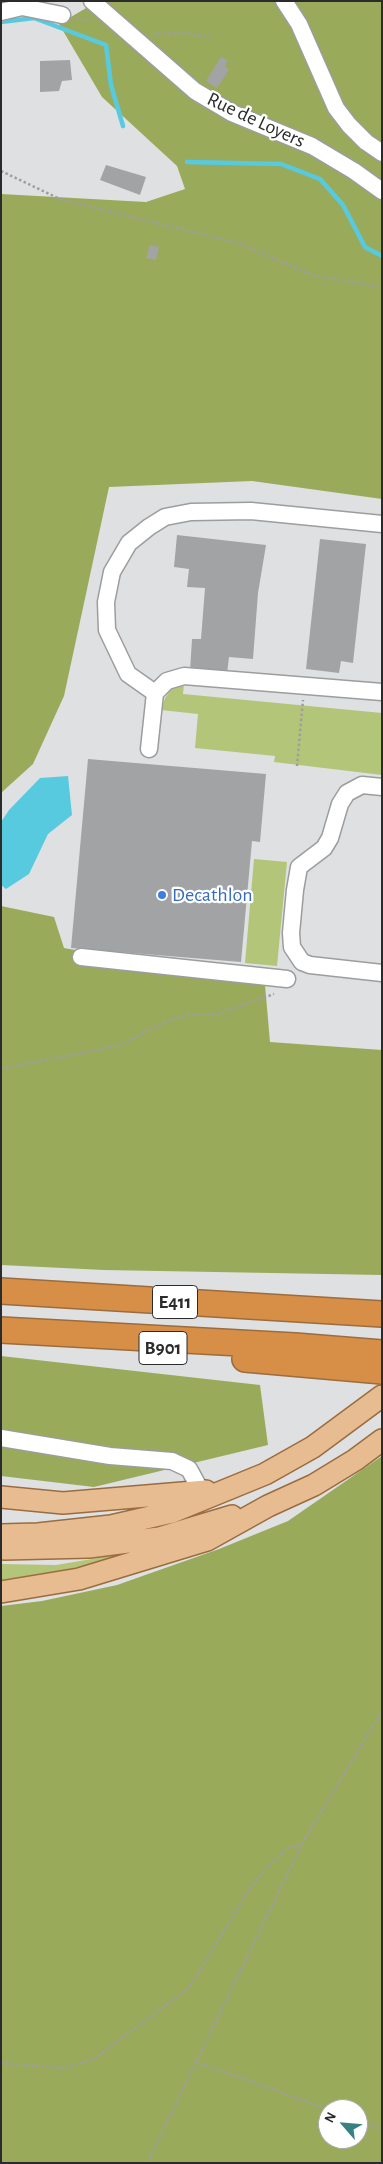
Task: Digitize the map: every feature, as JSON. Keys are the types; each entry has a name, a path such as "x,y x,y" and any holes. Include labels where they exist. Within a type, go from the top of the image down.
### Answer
{"highway":[{"name":"E411","path":"1,1291 382,1314"},
{"name":"B901","path":"1,1330 293,1355 382,1371"},
{"path":"293,1355 382,1353"}],"main road":[{"path":"1,1535 38,1534 111,1526 172,1512 265,1474 314,1447 382,1396"},
{"path":"1,1592 79,1579 207,1540 268,1506 314,1485 355,1460 382,1440"},
{"path":"1,1497 63,1503 231,1488"},
{"path":"1,1550 89,1547 159,1538 268,1506"}],"street":[{"name":"Rue de Loyers","path":"92,1 195,91 232,113 312,146 354,171 382,191"},
{"path":"284,1 299,24 336,108 348,125 366,142 382,153"},
{"path":"1,12 22,7 62,15"},
{"path":"156,693 128,674 107,630 106,602 112,572 129,543 149,527 166,517 192,512 251,511 382,524"},
{"path":"149,749 156,693 167,681 184,676 382,692"},
{"path":"382,787 362,785 347,793 340,804 330,838 324,848 299,866 291,933 292,947 302,962 310,966 382,973"},
{"path":"81,957 287,979"},
{"path":"1,1438 110,1456 172,1461 189,1469 200,1491"}],"path":[{"path":"138,40 148,34 181,33 210,37"},
{"path":"1,170 62,200 239,243 315,276 382,287"},
{"path":"297,766 305,686"},
{"path":"1,1069 118,1046 163,1022 191,1014 216,1015 277,993"},
{"path":"147,2163 302,1844 382,1711"},
{"path":"1,2064 63,2068 94,2059 190,1987 252,1886 270,1864 289,1848 302,1844"},
{"path":"196,2062 318,2106"},
{"path":"368,2124 382,2129"}],"green space":[{"path":"98,1 382,1 382,499 252,481 109,487 64,696 33,764 1,793 1,194 146,202 185,189 177,166 102,97 59,24"},
{"path":"184,684 183,694 382,713 382,775 274,762 275,756 195,748 198,714 161,710 165,698 171,690 177,685"},
{"path":"254,859 287,862 277,966 245,963"},
{"path":"1,906 54,917 64,948 265,985 270,1042 382,1050 382,1275 104,1270 1,1265"},
{"path":"1,1356 260,1385 268,1445 94,1487 1,1476"},
{"path":"382,1456 382,2163 1,2163 1,1606 42,1601 117,1585 219,1549 288,1521"},
{"path":"158,1548 87,1568 1,1583 1,1564 56,1565"}],"water":[{"path":"68,776 72,815 48,834 29,874 6,889 1,885 1,822 9,810 40,778"}],"building":[{"path":"221,57 228,61 225,66 229,70 217,88 206,81"},
{"path":"70,60 72,80 62,81 59,91 40,92 40,61"},
{"path":"106,165 146,177 140,195 100,180"},
{"path":"150,245 159,247 156,260 146,258"},
{"path":"177,535 266,545 258,593 253,659 229,657 227,674 190,671 192,639 201,639 205,588 187,587 189,569 174,567"},
{"path":"320,539 366,544 353,663 341,661 339,673 306,669"},
{"name":"Decathlon","path":"88,759 266,774 260,842 252,841 241,962 71,948"}],"waterway":[{"path":"1,22 34,18 106,45 111,85 123,126"},
{"path":"187,162 281,164 320,179 343,205 365,247 382,256"}],"place":[{"name":"Decathlon","path":"162,895"}]}
